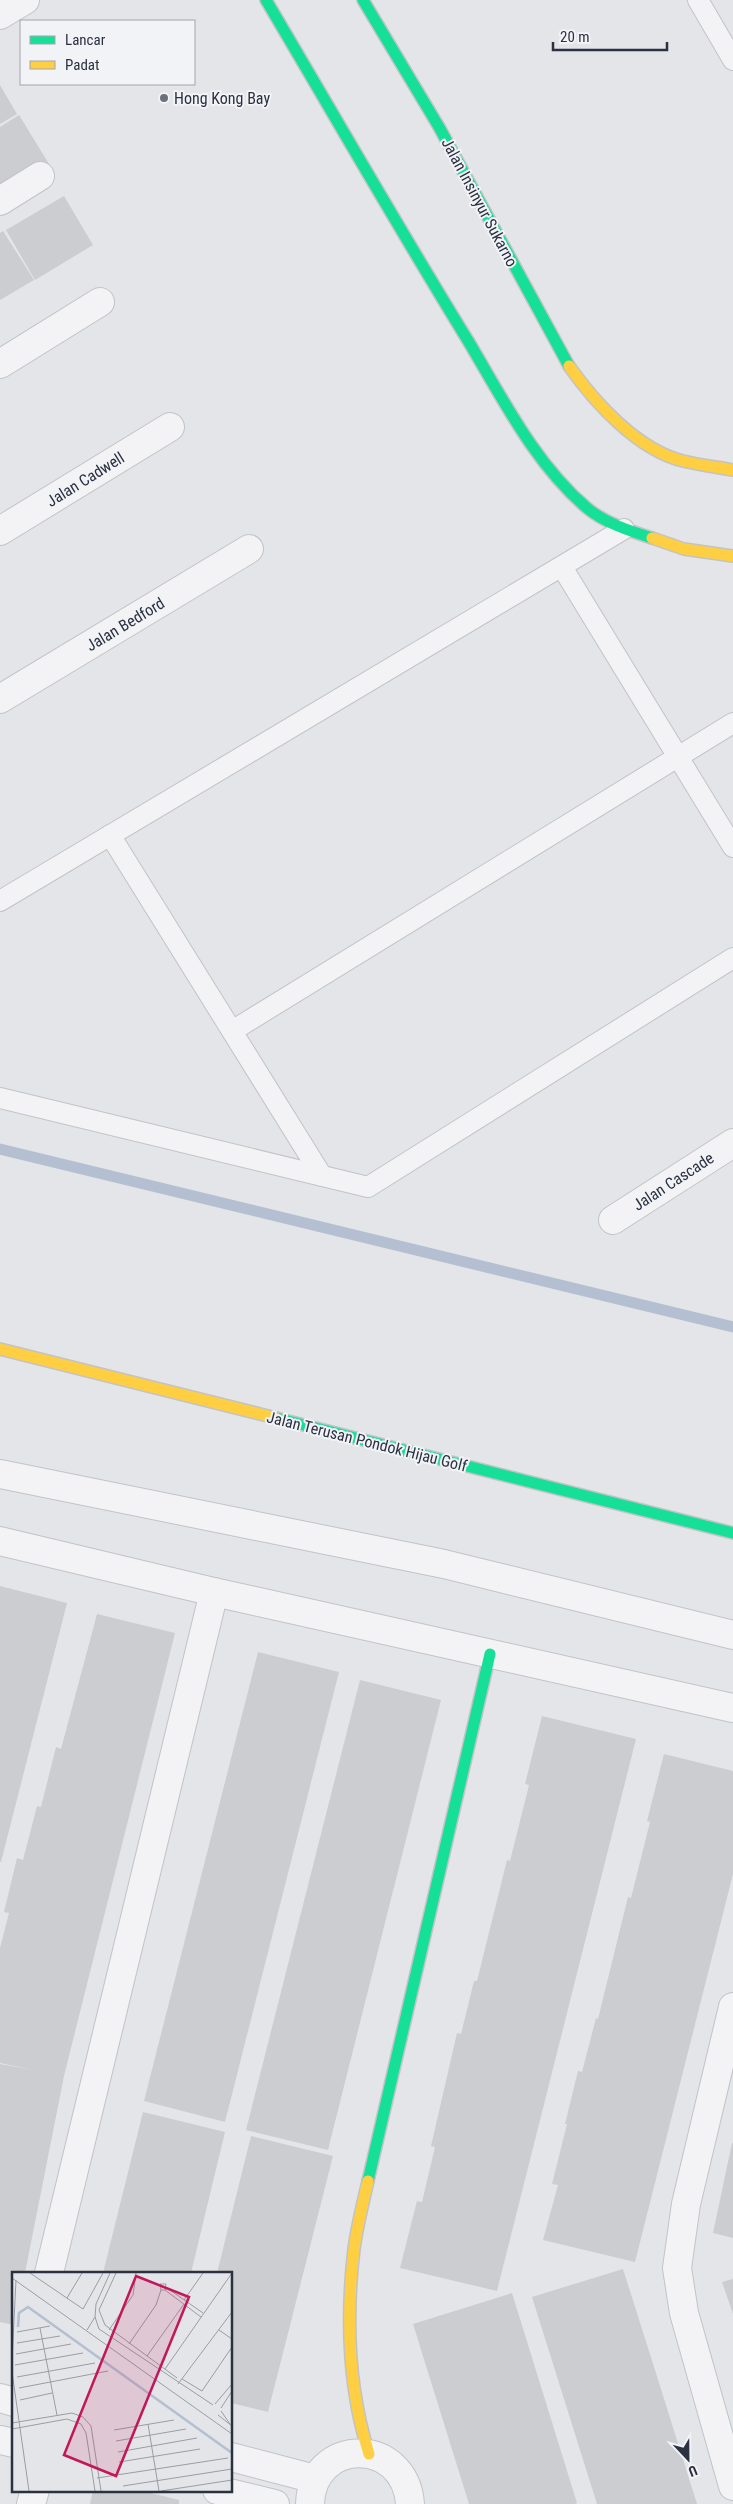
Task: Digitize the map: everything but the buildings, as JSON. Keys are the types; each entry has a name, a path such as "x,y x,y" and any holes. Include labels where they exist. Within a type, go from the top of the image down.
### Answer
{"main road":[{"path":"266,0 496,387 552,473 588,509 624,529 684,549 733,556"},
{"name":"Jalan Insinyur Sukarno","path":"363,0 439,127 570,368 619,424 645,445 682,461 733,470"},
{"name":"Jalan Terusan Pondok Hijau Golf","path":"0,1349 733,1533"},
{"path":"369,2454 363,2435 352,2370 348,2315 354,2247 376,2143 490,1654"}],"street":[{"path":"0,15 25,0"},
{"path":"0,201 40,176"},
{"path":"0,364 100,302"},
{"name":"Jalan Cadwell","path":"0,531 170,427"},
{"name":"Jalan Bedford","path":"0,699 249,550"},
{"name":"Jalan Cascade","path":"613,1220 733,1143"},
{"path":"0,1474 444,1564 733,1635"},
{"path":"0,1541 214,1592 733,1708"},
{"path":"49,2272 214,1592"},
{"path":"733,2006 686,2204 677,2268 684,2313 733,2486"},
{"path":"232,2457 313,2492 325,2467 338,2458 353,2453 369,2454 383,2458 395,2467 404,2478 410,2504"},
{"path":"225,2492 275,2504"}],"lane":[{"path":"698,0 733,60"},
{"path":"0,901 624,529"},
{"path":"562,567 733,847"},
{"path":"232,1031 733,723"},
{"path":"110,835 322,1176"},
{"path":"0,1098 368,1187 733,958"}],"waterway":[{"path":"0,1149 733,1327"}],"traffic: fast":[{"path":"266,0 506,406 535,450 568,490 587,508 618,526 652,538"},
{"path":"363,0 439,127 569,366"},
{"path":"276,1418 733,1533"},
{"path":"368,2181 490,1654"}],"traffic: slow":[{"path":"569,366 591,395 619,423 650,447 683,461 733,470"},
{"path":"652,538 684,549 733,556"},
{"path":"0,1349 276,1418"},
{"path":"368,2181 354,2249 351,2275 350,2326 353,2378 362,2429 369,2454"}],"place":[{"name":"Hong Kong Bay","path":"164,98"}]}
